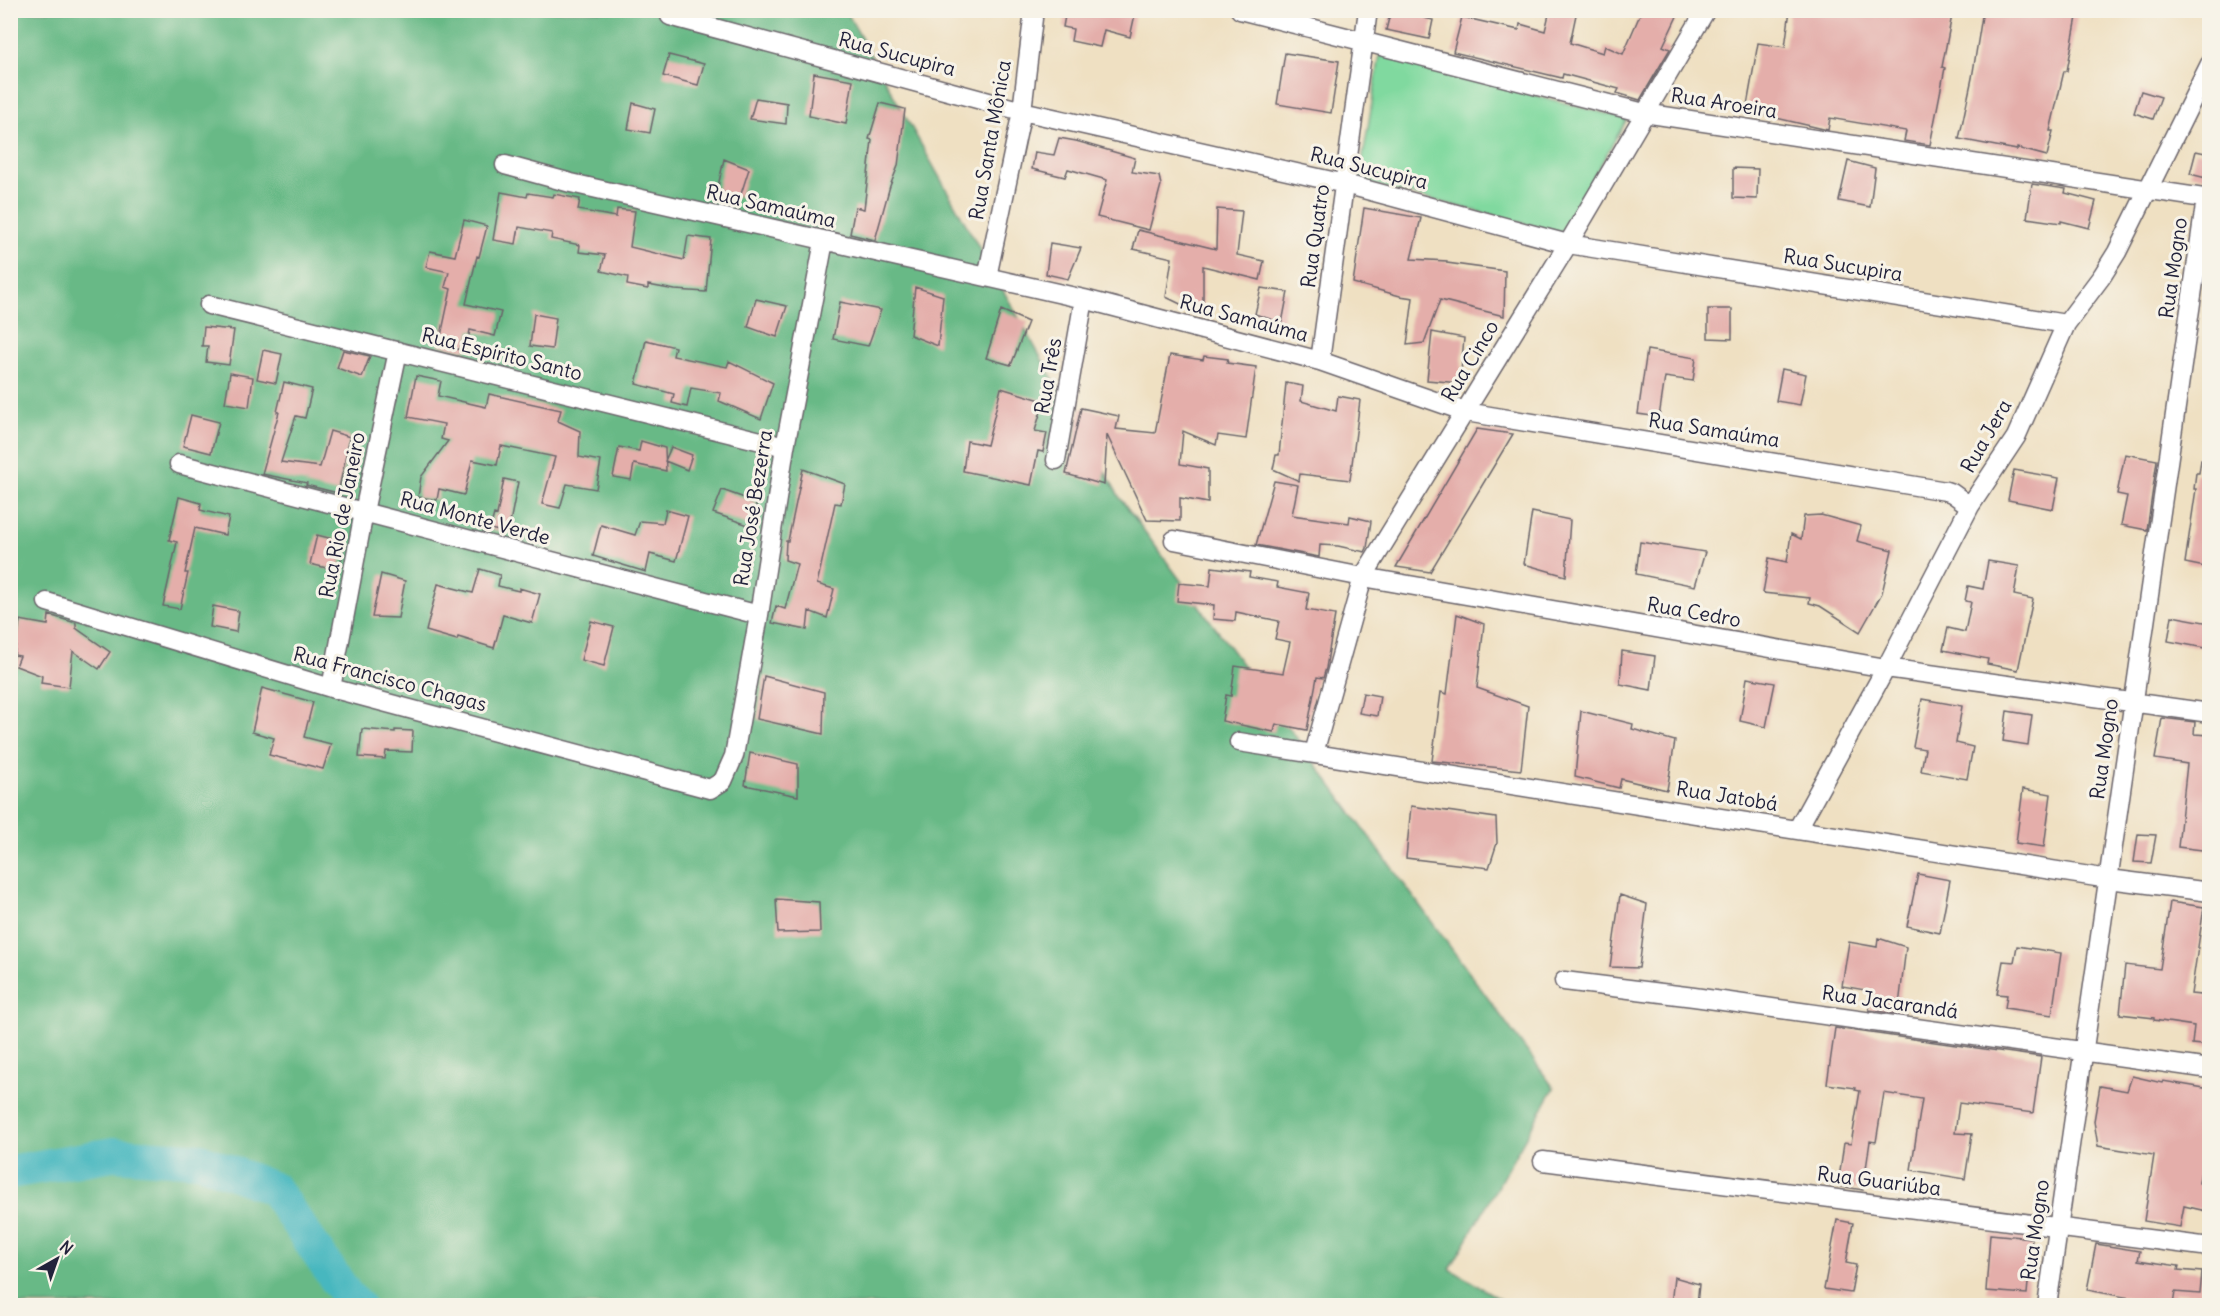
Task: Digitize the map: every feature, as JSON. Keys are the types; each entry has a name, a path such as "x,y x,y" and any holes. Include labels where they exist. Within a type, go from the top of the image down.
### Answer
{"street":[{"name":"Rua Santa Mônica","path":"987,277 1022,111 1034,10"},
{"name":"Rua Aroeira","path":"1240,10 1644,114 2208,199"},
{"name":"Rua Quatro","path":"1320,361 1368,10"},
{"name":"Rua Cinco","path":"1314,753 1363,578 1568,244 1706,10"},
{"name":"Rua Sucupira","path":"670,16 1022,111 1345,184 1568,244 2066,324"},
{"name":"Rua Jera","path":"1797,830 1886,668 1970,506 2020,429 2043,372 2066,324 2117,252 2210,64"},
{"name":"Rua Samaúma","path":"506,165 571,183 1084,299 1320,361 1466,412 1946,491 1970,506"},
{"name":"Rua Mogno","path":"2047,1305 2109,879 2132,703 2208,199"},
{"name":"Rua José Bezerra","path":"723,781 734,756 785,447 824,241"},
{"name":"Rua Três","path":"1056,460 1084,299"},
{"name":"Rua Espírito Santo","path":"209,305 785,447"},
{"name":"Rua Rio de Janeiro","path":"331,688 364,512 398,351"},
{"name":"Rua Monte Verde","path":"179,464 759,615"},
{"name":"Rua Cedro","path":"1174,540 1363,578 1886,668 2210,713"},
{"name":"Rua Francisco Chagas","path":"47,602 331,688 710,789 723,781"},
{"name":"Rua Jatobá","path":"1239,742 2109,879 2210,892"},
{"name":"Rua Jacarandá","path":"1564,981 1694,997 2210,1070"},
{"name":"Rua Guariúba","path":"1543,1161 2210,1246"}],"green space":[{"path":"10,11 846,11 1120,498 1554,1088 1450,1269 1510,1305 11,1305"},
{"path":"1380,55 1627,119 1561,233 1359,181"}],"building":[{"path":"1066,10 1136,10 1130,37 1104,30 1100,47 1071,41 1073,29 1063,27"},
{"path":"1391,10 1426,10 1424,18 1433,20 1429,39 1386,30"},
{"path":"1550,10 1577,10 1570,43 1603,53 1605,46 1623,54 1642,10 1680,10 1663,46 1670,49 1640,100 1617,93 1619,89 1563,74 1562,78 1453,52 1462,17 1519,30 1520,24 1545,31"},
{"path":"1790,10 1953,10 1942,67 1945,68 1930,145 1904,141 1906,131 1830,118 1828,130 1746,111 1758,43 1785,47"},
{"path":"1983,10 2043,10 2077,17 2067,71 2064,71 2050,131 2053,131 2047,156 2017,148 2017,150 1959,139"},
{"path":"1285,53 1339,61 1331,113 1277,104"},
{"path":"669,55 704,64 698,85 663,76"},
{"path":"814,73 853,80 846,124 809,116"},
{"path":"2141,91 2161,97 2153,119 2134,113"},
{"path":"756,98 787,103 786,124 750,119"},
{"path":"633,103 655,109 650,133 628,129"},
{"path":"880,103 905,109 898,166 875,240 850,234 855,207 864,209 872,140 869,139"},
{"path":"1059,138 1135,158 1132,172 1159,176 1161,185 1149,230 1097,217 1107,180 1068,169 1065,177 1032,169 1035,152 1054,155"},
{"path":"2196,151 2210,154 2210,179 2190,174"},
{"path":"724,159 749,169 740,197 717,191"},
{"path":"1848,161 1875,168 1870,207 1839,201"},
{"path":"1733,168 1758,169 1757,199 1733,198"},
{"path":"2032,184 2066,189 2065,193 2096,201 2089,228 2061,221 2061,223 2027,218"},
{"path":"501,192 527,197 528,193 553,197 554,194 580,199 578,210 616,217 617,209 635,211 630,247 684,260 688,236 711,239 706,292 648,285 648,289 627,285 628,277 601,271 605,255 579,252 580,245 551,239 552,233 519,227 516,244 493,240"},
{"path":"1364,208 1421,218 1411,259 1447,261 1447,263 1505,271 1504,316 1440,300 1424,343 1407,345 1413,298 1353,283"},
{"path":"1217,209 1242,211 1237,255 1264,261 1260,280 1203,266 1203,315 1166,297 1172,258 1133,249 1138,230 1216,249"},
{"path":"464,220 487,226 479,257 477,256 466,304 501,312 495,336 470,330 466,351 439,345 451,289 445,287 449,272 426,267 430,251 455,256"},
{"path":"1050,243 1081,248 1068,279 1046,274"},
{"path":"915,287 943,296 938,346 910,335"},
{"path":"1261,288 1288,292 1282,323 1255,314"},
{"path":"756,299 787,306 777,337 748,327"},
{"path":"840,302 881,310 868,346 833,339"},
{"path":"1708,309 1732,309 1732,339 1708,338"},
{"path":"1001,310 1028,322 1011,365 986,358"},
{"path":"534,314 556,318 552,349 530,346"},
{"path":"204,327 234,330 229,365 206,362 208,346 202,346"},
{"path":"1432,332 1464,338 1460,383 1427,380"},
{"path":"646,340 675,347 673,356 727,367 729,361 773,383 761,419 719,401 721,393 691,388 687,407 672,403 674,394 636,384"},
{"path":"263,350 282,354 276,383 257,379"},
{"path":"343,350 370,356 362,377 337,368"},
{"path":"1647,350 1696,358 1693,381 1665,377 1659,417 1638,414"},
{"path":"1170,355 1203,360 1204,356 1228,359 1227,363 1256,367 1246,439 1218,435 1216,445 1183,431 1180,464 1208,469 1208,503 1180,498 1180,521 1147,520 1107,435 1104,485 1066,474 1081,408 1119,416 1116,429 1155,433"},
{"path":"1782,369 1806,374 1800,405 1776,401"},
{"path":"230,373 253,377 249,407 225,403"},
{"path":"416,376 441,381 438,396 486,407 489,394 561,410 558,421 580,431 579,457 601,461 596,489 567,484 560,508 542,504 555,457 501,446 497,465 472,460 464,495 439,489 437,500 418,497 421,477 448,441 441,439 444,424 408,417"},
{"path":"284,382 312,389 305,418 296,416 281,462 320,467 330,431 350,437 338,493 306,485 307,483 262,474 279,412 277,412"},
{"path":"1286,383 1303,386 1301,401 1336,411 1338,396 1360,400 1350,480 1300,474 1299,481 1273,469 1276,455 1279,455"},
{"path":"1001,388 1044,401 1035,431 1047,433 1043,452 1038,451 1031,485 963,471 967,441 987,445"},
{"path":"191,415 219,422 211,453 183,446"},
{"path":"1477,429 1513,434 1430,572 1396,567"},
{"path":"641,441 665,448 666,471 634,464 631,480 613,477 619,447 639,451"},
{"path":"671,447 692,455 687,470 665,461"},
{"path":"2125,454 2157,460 2147,530 2121,525 2127,496 2117,494"},
{"path":"2201,460 2210,461 2210,568 2185,563 2196,489 2194,489 2196,473 2199,473"},
{"path":"803,469 845,484 841,504 835,503 817,584 834,589 827,618 809,611 807,630 772,623 776,606 785,609 797,564 785,560 786,541 788,541"},
{"path":"2014,470 2059,478 2053,509 2008,500"},
{"path":"504,479 518,482 508,533 490,529 494,514 497,515"},
{"path":"1274,481 1298,485 1292,515 1349,523 1350,516 1371,521 1365,552 1320,545 1319,557 1256,545"},
{"path":"722,490 756,502 757,528 713,513"},
{"path":"179,497 201,503 200,510 229,517 225,535 195,528 180,609 163,606 177,542 169,540"},
{"path":"666,510 688,516 676,561 650,554 646,572 593,556 601,525 635,535 640,521 663,523"},
{"path":"1532,512 1570,520 1566,576 1524,564"},
{"path":"1821,515 1861,526 1857,541 1892,550 1882,593 1860,632 1820,606 1809,603 1810,598 1763,593 1769,558 1787,562 1791,534 1801,539 1804,516"},
{"path":"317,535 345,542 339,571 310,564"},
{"path":"1640,542 1705,552 1695,586 1636,574"},
{"path":"1988,561 2019,566 2014,595 2033,599 2018,670 1987,664 1988,659 1943,650 1948,628 1965,632 1971,602 1965,601 1968,586 1983,589"},
{"path":"1212,567 1250,572 1249,577 1278,582 1277,587 1309,593 1306,610 1335,615 1326,668 1323,678 1317,677 1307,730 1276,724 1274,732 1222,721 1226,695 1231,696 1235,666 1283,673 1290,642 1275,639 1279,621 1236,612 1235,621 1213,619 1214,605 1177,601 1179,583 1210,586"},
{"path":"480,569 500,575 498,586 519,591 519,588 540,594 532,623 503,615 494,648 458,637 457,640 426,631 438,584 473,593"},
{"path":"381,574 405,581 398,618 372,617"},
{"path":"213,606 239,611 236,632 210,627"},
{"path":"1457,614 1484,624 1477,688 1528,706 1521,770 1432,761 1441,692 1447,694"},
{"path":"49,615 76,623 76,628 110,652 99,669 73,651 69,687 41,683 42,676 16,666 20,656 14,655 20,620 48,625"},
{"path":"2172,616 2210,623 2210,649 2168,641"},
{"path":"591,621 614,627 604,666 581,660"},
{"path":"1622,651 1655,656 1651,690 1620,684"},
{"path":"764,676 824,692 823,734 757,719"},
{"path":"1747,678 1775,683 1766,727 1740,721"},
{"path":"262,688 313,702 304,737 331,744 323,769 269,755 274,738 252,732"},
{"path":"1363,693 1380,696 1377,716 1359,713"},
{"path":"1922,699 1962,706 1956,743 1973,747 1967,779 1921,771 1925,749 1913,747"},
{"path":"1581,711 1633,724 1632,729 1675,741 1667,790 1621,779 1619,788 1575,777"},
{"path":"2007,711 2032,715 2028,745 2003,741"},
{"path":"2162,718 2195,722 2194,734 2210,735 2210,851 2178,847 2187,764 2155,759"},
{"path":"362,729 413,731 412,752 386,751 385,759 359,757"},
{"path":"750,753 798,764 798,796 745,785"},
{"path":"2023,789 2051,794 2044,847 2016,843"},
{"path":"1411,806 1496,818 1497,843 1489,868 1406,858"},
{"path":"2138,834 2156,835 2151,863 2134,862"},
{"path":"1918,874 1950,880 1940,933 1907,926"},
{"path":"1620,895 1647,904 1639,968 1610,967"},
{"path":"776,899 819,902 820,932 778,933"},
{"path":"2170,902 2204,907 2191,994 2210,996 2210,1046 2192,1044 2194,1026 2120,1014 2125,965 2160,969"},
{"path":"1878,938 1906,947 1898,1014 1869,1010 1871,991 1842,986 1849,942 1877,947"},
{"path":"2017,946 2061,953 2052,1015 2005,1008 2007,995 1997,994 2003,961 2014,962"},
{"path":"1835,1028 2041,1057 2033,1113 1959,1103 1955,1133 1972,1134 1965,1179 1911,1170 1922,1099 1884,1093 1876,1142 1870,1141 1863,1190 1838,1186 1844,1143 1851,1144 1860,1091 1855,1090 1856,1088 1827,1084"},
{"path":"2132,1076 2162,1083 2163,1081 2210,1089 2210,1119 2199,1183 2210,1185 2210,1194 2206,1211 2184,1206 2180,1227 2144,1221 2154,1155 2098,1146 2094,1121 2100,1086 2127,1091"},
{"path":"1837,1220 1853,1223 1846,1263 1856,1265 1851,1293 1824,1289"},
{"path":"1990,1234 2032,1238 2027,1294 1986,1291"},
{"path":"2096,1244 2140,1251 2138,1260 2179,1266 2178,1270 2202,1272 2200,1294 2175,1292 2173,1305 2140,1305 2141,1300 2087,1290"},
{"path":"1674,1277 1699,1284 1697,1305 1671,1305"}],"waterway":[{"path":"10,1172 113,1154 200,1160 274,1189 348,1297 358,1306"}]}
